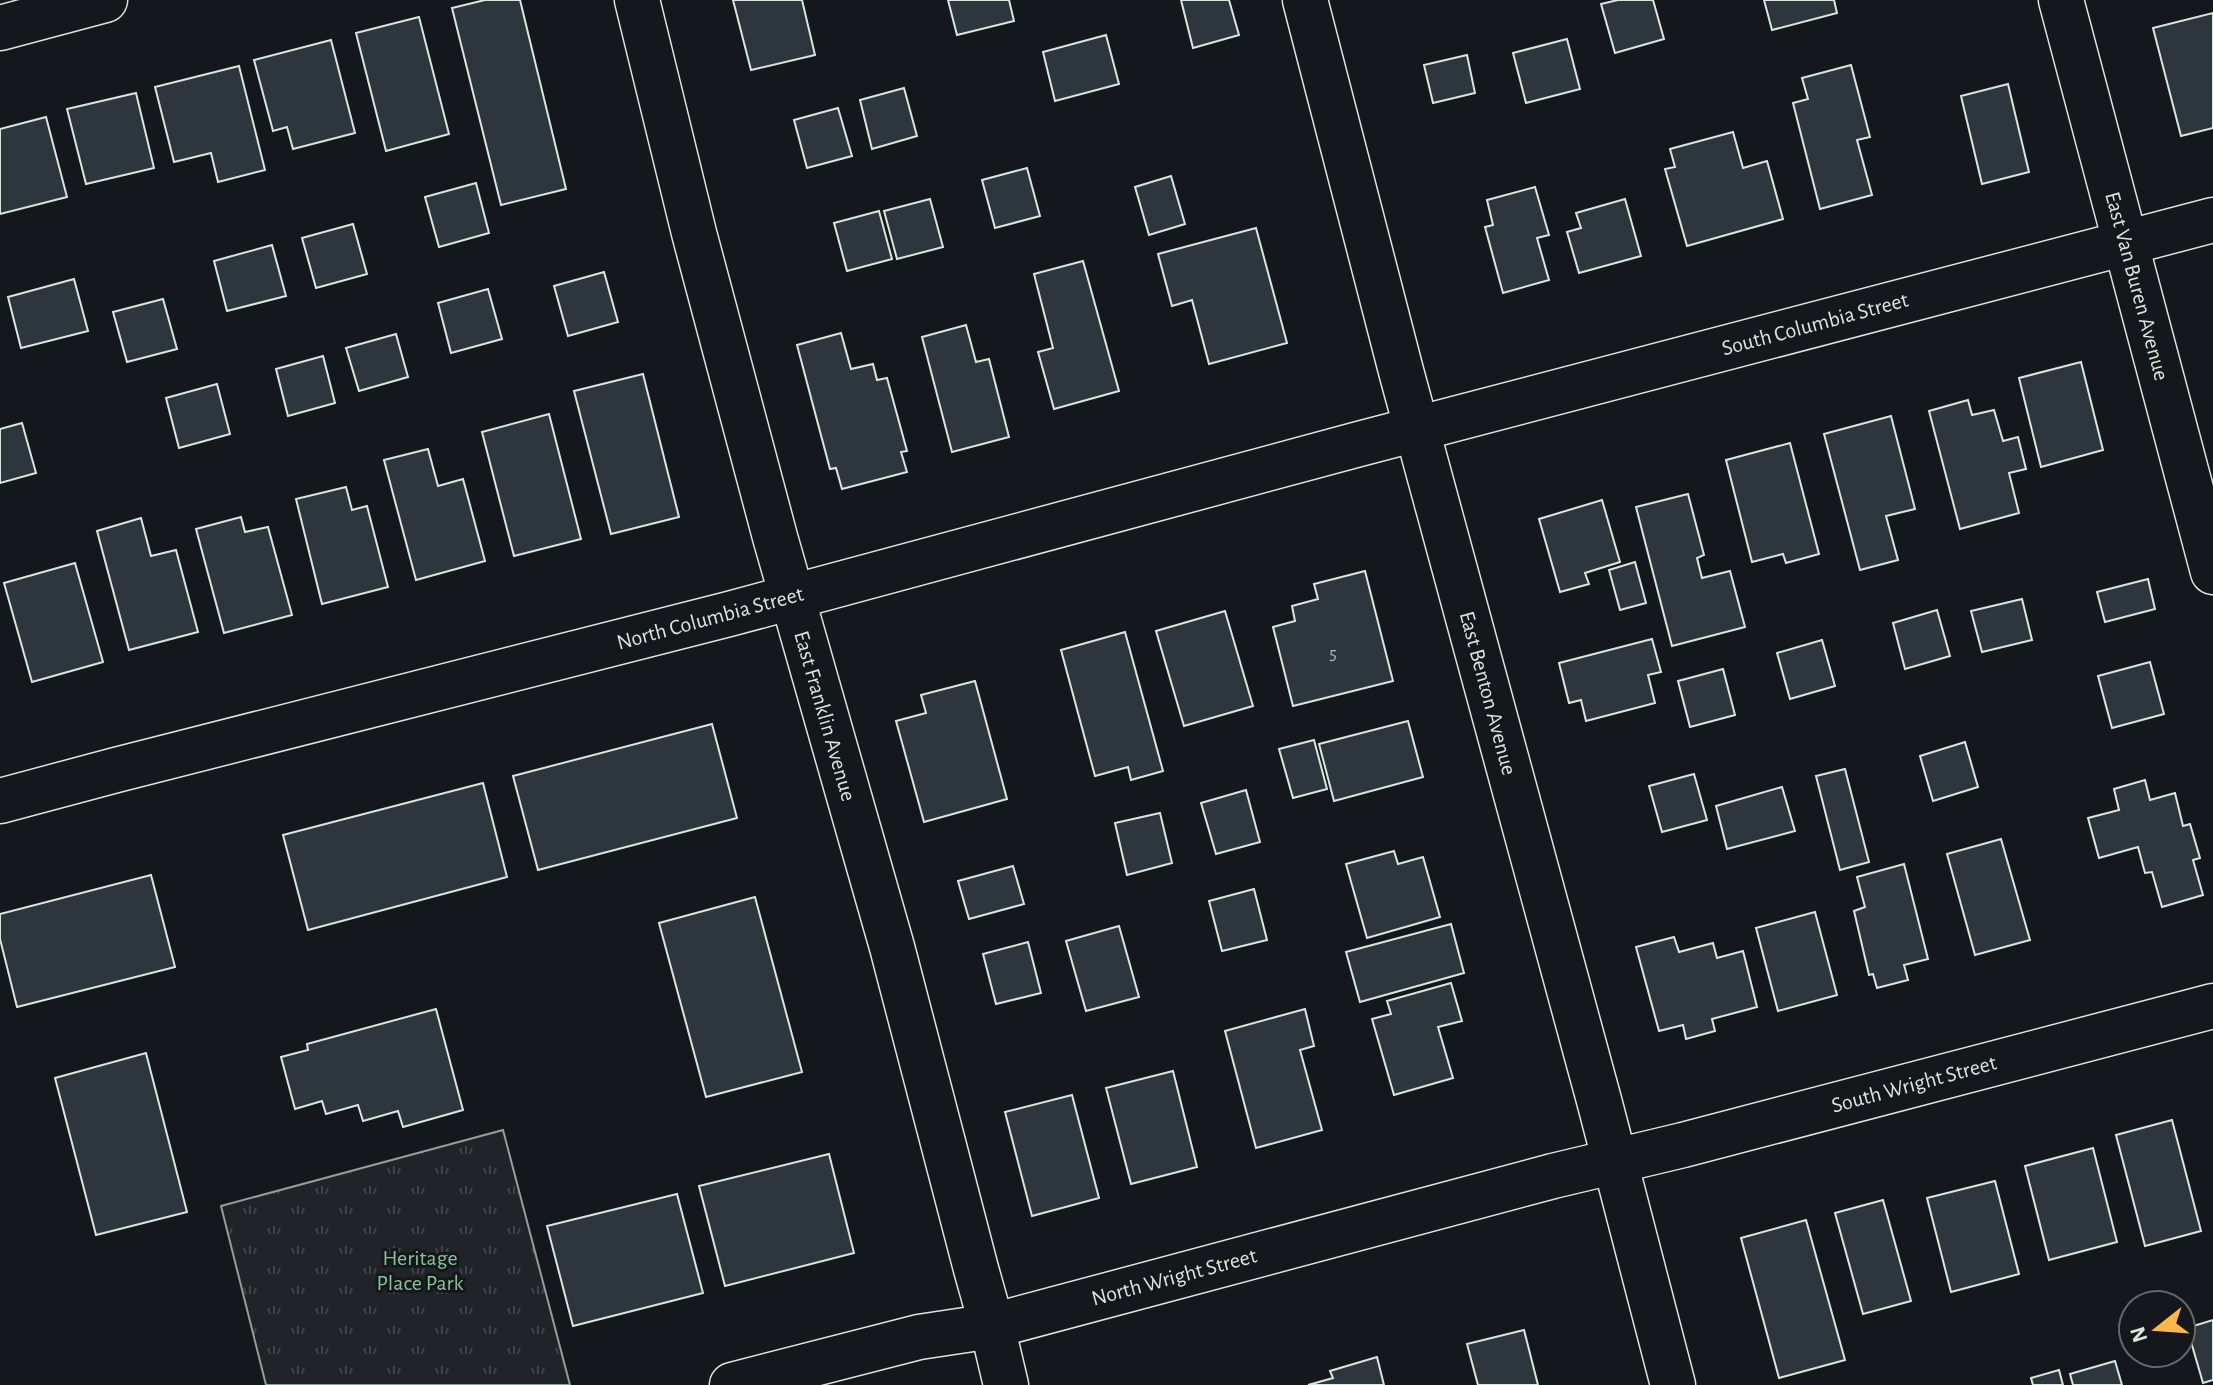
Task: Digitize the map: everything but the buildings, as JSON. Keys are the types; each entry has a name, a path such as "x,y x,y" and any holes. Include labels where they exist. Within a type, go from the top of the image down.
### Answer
{"street":[{"path":"0,28 105,0"},
{"name":"East Franklin Avenue","path":"637,0 694,233 791,597 892,947 1006,1385"},
{"name":"East Benton Avenue","path":"1305,0 1673,1385"},
{"name":"East Van Buren Avenue","path":"2061,0 2213,572"},
{"name":"South Columbia Street","path":"1417,429 2213,220"},
{"name":"North Columbia Street","path":"0,801 791,597 1417,429"},
{"name":"South Wright Street","path":"1614,1161 2213,1006"},
{"name":"North Wright Street","path":"732,1385 919,1337 992,1326 1614,1161"}],"green space":[{"name":"Heritage Place Park","path":"503,1130 570,1385 266,1385 221,1206"}]}
